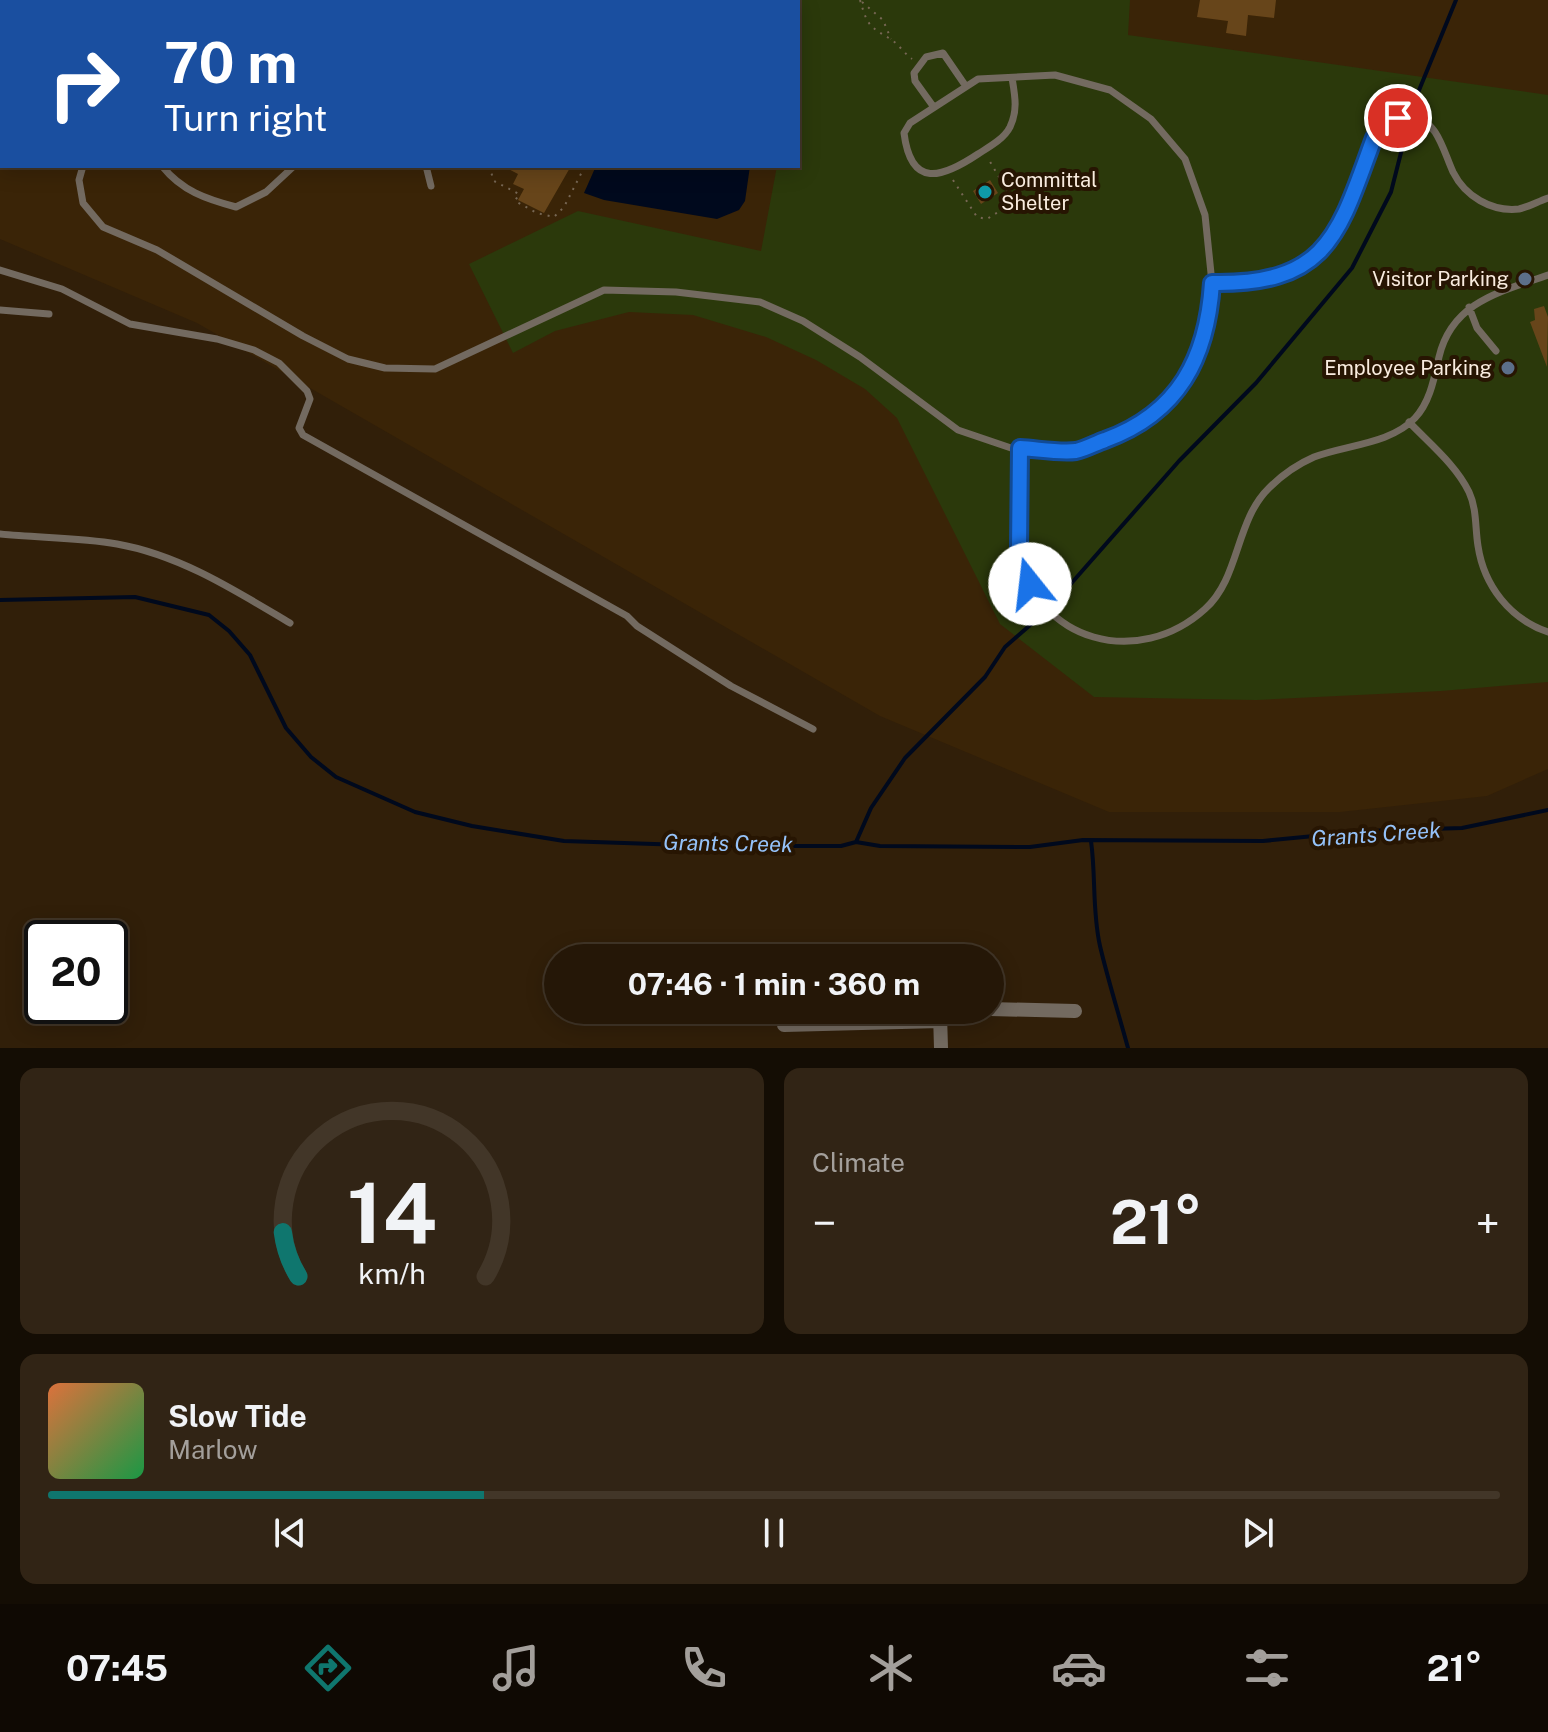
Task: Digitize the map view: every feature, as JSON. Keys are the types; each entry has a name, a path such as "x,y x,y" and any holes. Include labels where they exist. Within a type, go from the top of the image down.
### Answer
{"street":[{"path":"1004,1009 1075,1011"},
{"path":"784,1025 801,1024"},
{"path":"940,1024 941,1048"}],"lane":[{"path":"933,106 915,81 918,64 926,57 943,53 965,85"},
{"path":"82,168 79,180 83,203 103,227 157,250 348,359 385,368 435,369 604,290 676,292 760,302 803,321 860,357 958,430 1020,448 1076,451 1132,430 1167,406 1188,376 1209,324 1212,283 1205,215 1185,159 1151,119 1110,90 1055,75 978,79 965,85 910,123 904,133 912,161 922,171 933,175 948,173 983,151 1009,129 1017,105 1012,78"},
{"path":"1212,283 1269,280 1296,268 1323,250 1343,223 1374,138 1382,128 1398,118 1419,118 1433,129 1464,189 1478,200 1498,207 1520,209 1548,198"},
{"path":"164,168 176,184 236,207 266,192 292,168"},
{"path":"426,168 431,186"},
{"path":"0,270 62,289 130,324 217,339 254,350 279,363 307,391 310,399 299,428 303,435 538,564 627,616 637,626 731,686 813,729"},
{"path":"1020,448 1019,550 1030,584 1042,604 1070,627 1100,640 1131,644 1158,639 1207,608 1224,584 1240,536 1255,506 1268,489 1288,472 1313,458 1372,441 1409,422 1431,392 1440,352 1449,331 1469,307 1548,275"},
{"path":"1469,307 1477,328 1496,351"},
{"path":"0,310 49,314"},
{"path":"1409,422 1449,463 1467,487 1474,509 1482,564 1496,593 1514,614 1548,632"},
{"path":"0,534 116,543 152,553 214,578 290,623"}],"path":[{"path":"861,0 863,13 874,32 891,39 918,64"},
{"path":"861,0 883,20 891,39"},
{"path":"948,173 977,217 987,219 1009,205 1012,199 983,151"},
{"path":"476,169 480,168"},
{"path":"489,168 494,181 519,194 515,201 537,213 554,217 564,207 584,168"}],"shaded area":[{"path":"800,0 1548,0 1548,769 1487,796 1340,812 1109,812 880,716 197,323 0,239 0,168 800,168"}],"green space":[{"path":"800,0 1130,0 1128,35 1548,95 1548,682 1256,700 1094,697 1000,624 897,418 865,389 816,360 766,337 693,315 629,312 555,331 513,353 469,264 578,211 761,251 777,168 800,168"}],"water":[{"path":"595,168 750,168 745,201 739,210 717,219 604,200 584,193"}],"building":[{"path":"1200,0 1276,0 1274,18 1248,15 1246,36 1226,33 1228,21 1197,17"},
{"path":"507,168 570,168 544,213 518,200 524,189 513,184 518,174"},
{"name":"Committal Shelter","path":"990,180 998,193 981,204 973,191"},
{"path":"1544,306 1548,317 1547,367 1530,322 1535,320 1534,309"}],"waterway":[{"path":"1415,100 1456,0"},
{"path":"1061,595 1179,461 1256,383 1352,268 1391,192 1406,133"},
{"name":"Grants Creek","path":"0,600 135,597 209,615 229,631 250,655 286,728 311,757 336,777 415,812 472,826 564,841 714,846 841,846 856,842 880,846 1030,847 1083,840 1263,841 1366,831 1462,828 1548,810"},
{"path":"856,842 871,808 905,758 985,677 1005,647 1036,620"},
{"path":"1091,841 1098,933 1128,1048"}],"place":[{"name":"Committal Shelter","path":"985,192"},
{"name":"Visitor Parking","path":"1525,279"},
{"name":"Employee Parking","path":"1508,368"}],"route":[{"path":"1030,584 1019,550 1020,448 1076,451 1132,430 1167,406 1188,376 1209,324 1212,283 1269,280 1296,268 1323,250 1343,223 1374,138 1382,128 1398,118"}]}
